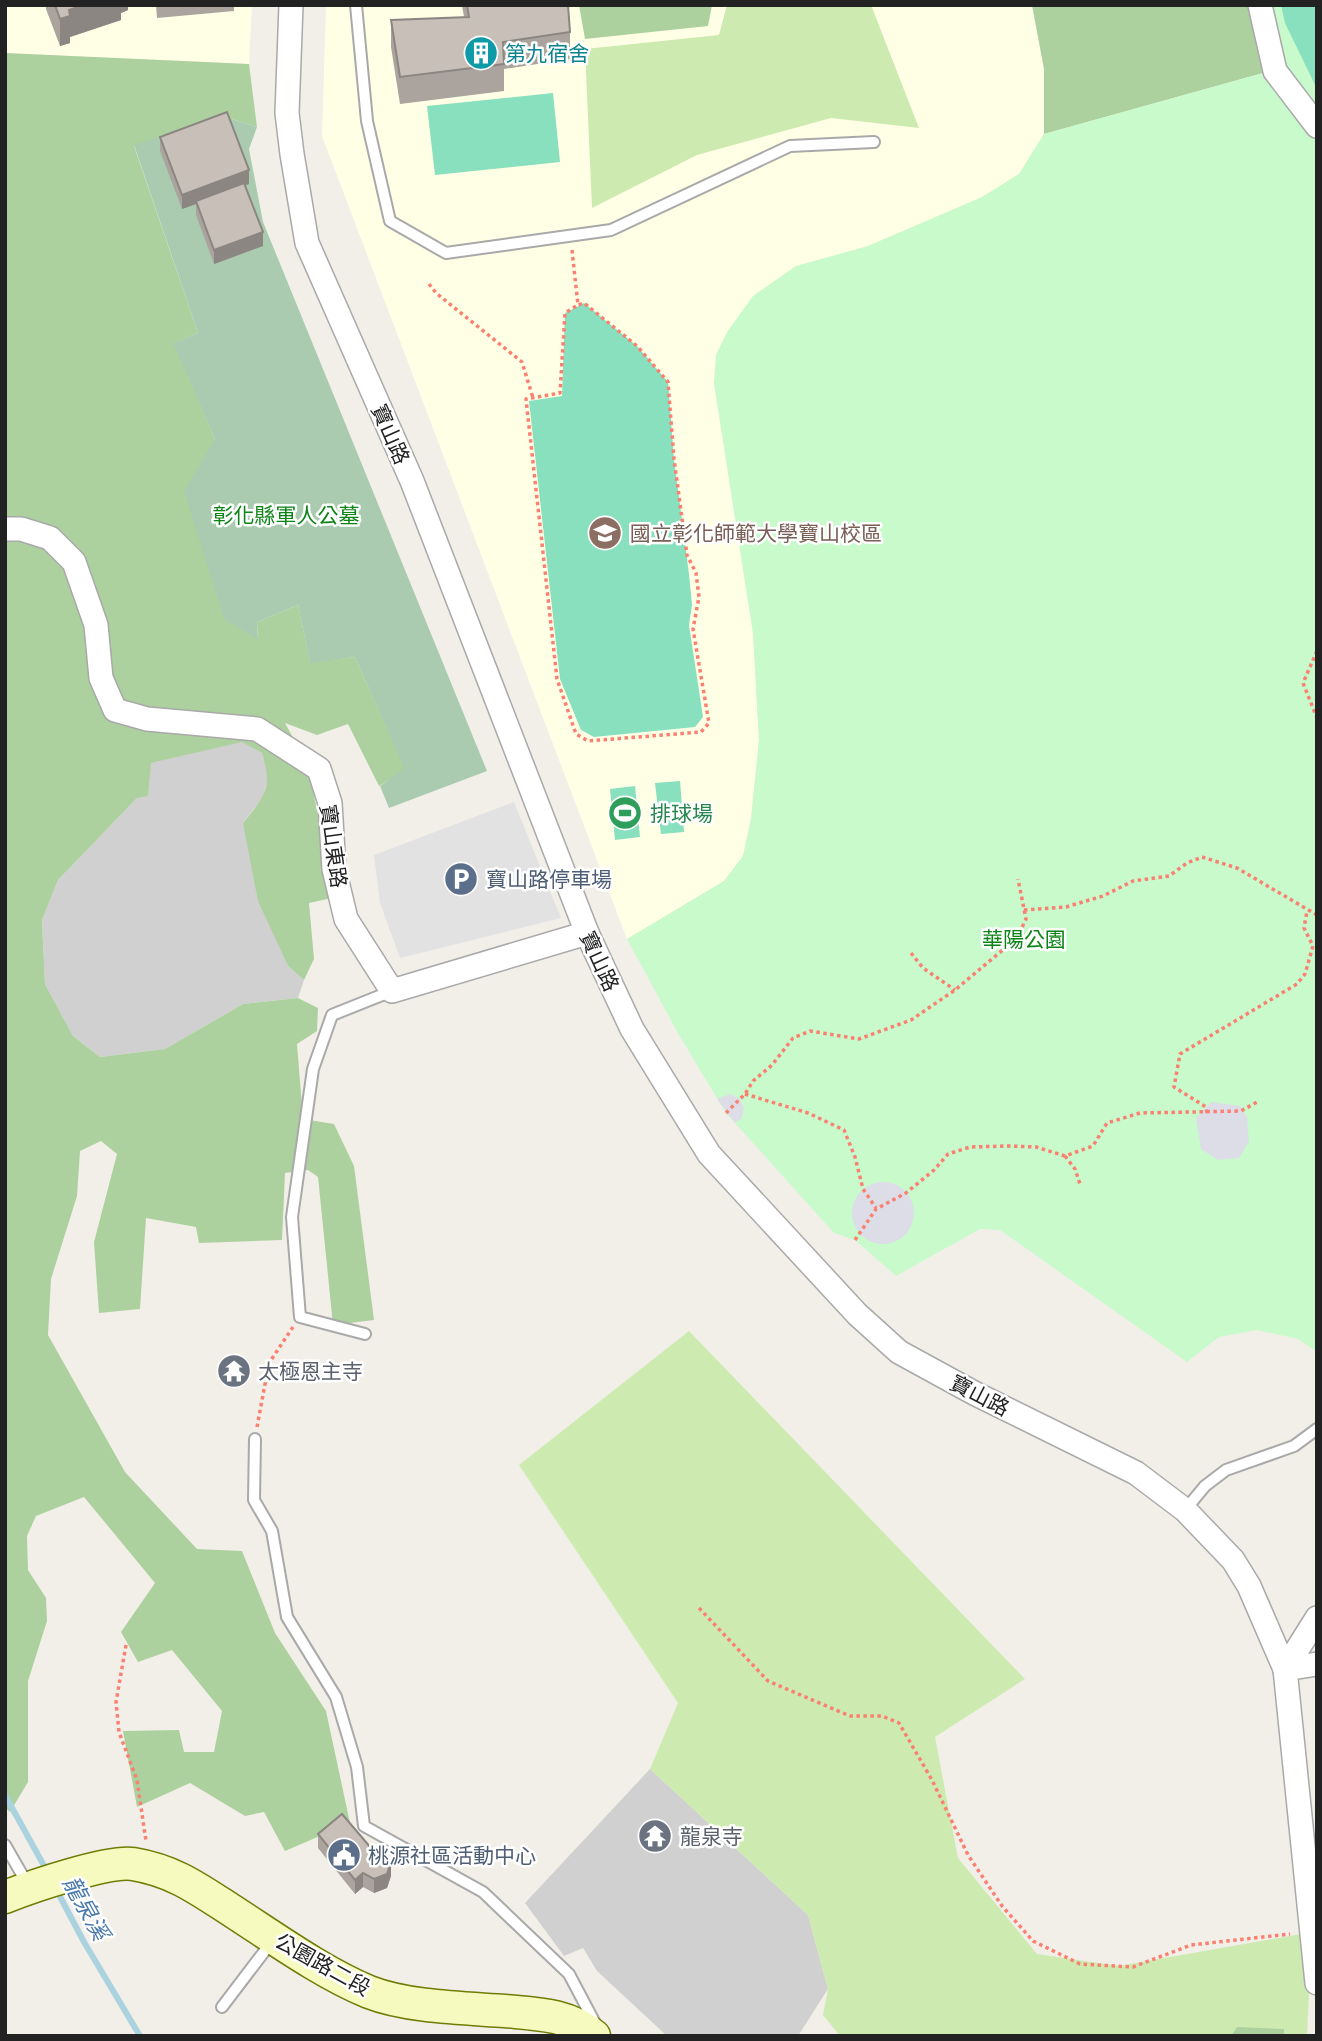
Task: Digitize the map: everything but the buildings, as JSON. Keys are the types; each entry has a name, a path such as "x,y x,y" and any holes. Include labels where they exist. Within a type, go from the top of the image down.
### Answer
{"main road":[{"name":"公園路二段","path":"35,1887 111,1865 130,1863 150,1868 183,1878 274,1938 370,1993 427,2005 549,2015 580,2024 594,2036"}],"street":[{"name":"寶山路","path":"291,5 288,113 307,243 412,481 587,933 632,1029 709,1154 857,1314 899,1352 974,1393 1136,1473 1185,1510 1233,1560 1249,1586 1285,1669 1317,1983"},
{"path":"1260,5 1275,71 1317,125"},
{"name":"寶山東路","path":"5,529 21,529 50,538 74,562 96,625 100,678 115,710 147,719 257,729 319,769 330,803 334,869 346,919 392,991"},
{"path":"392,991 587,933"},
{"path":"1285,1669 1317,1618"},
{"path":"1285,1669 1317,1664"}],"lane":[{"path":"356,5 367,121 390,220 446,253 611,230 790,146 874,142"},
{"path":"365,1334 300,1317 292,1217 313,1069 332,1015 392,991"},
{"path":"1185,1510 1205,1486 1226,1471 1294,1446 1317,1429"},
{"path":"255,1439 254,1500 272,1531 287,1617 336,1697 358,1767 364,1826 483,1892 569,1974 602,2036"},
{"path":"5,1845 35,1887"},
{"path":"222,2007 274,1938"}],"path":[{"path":"572,250 578,305"},
{"path":"429,284 436,293 522,362 533,398"},
{"path":"584,303 637,346 668,382 674,459 687,555 696,573 699,597 694,629 709,723 701,732 588,741 576,734 557,679 526,399 560,393 565,313 578,305 584,303"},
{"path":"1317,651 1303,683 1317,718"},
{"path":"1024,910 1066,906 1103,896 1133,881 1169,876 1187,863 1202,857 1237,868 1317,915"},
{"path":"726,1113 745,1094 753,1081 772,1065 793,1038 810,1031 859,1039 911,1020 955,990 1017,938 1026,919 1018,879"},
{"path":"1208,1113 1206,1107 1174,1087 1180,1054 1297,984 1305,974 1313,946 1304,928 1307,911"},
{"path":"911,953 923,968 955,990"},
{"path":"745,1094 808,1113 844,1130 855,1157 863,1189 876,1209"},
{"path":"1065,1156 1093,1146 1107,1123 1140,1113 1241,1111 1257,1102"},
{"path":"855,1240 876,1209 906,1193 934,1170 948,1154 970,1147 1036,1147 1065,1156 1075,1169 1080,1184"},
{"path":"255,1439 269,1363 300,1317"},
{"path":"699,1608 768,1681 850,1716 882,1716 899,1723 932,1780 968,1855 1002,1906 1033,1941 1080,1964 1133,1967 1191,1945 1312,1932"},
{"path":"126,1645 116,1702 119,1732 137,1780 150,1868"}],"shaded area":[{"path":"5,5 252,5 249,64 5,53"},
{"name":"國立彰化師範大學寶山校區","path":"326,5 1032,6 1044,69 1044,134 1019,174 982,198 868,246 714,383 753,633 759,740 751,819 743,856 724,881 627,939 322,136"},
{"path":"242,741 262,753 269,775 263,797 243,823 288,966 304,980 298,998 243,1004 165,1049 100,1057 73,1036 45,984 42,920 58,880 137,798 150,763"},
{"name":"寶山路停車場","path":"514,802 561,918 400,958 380,903 374,855"},
{"path":"730,1094 740,1099 744,1108 742,1118 735,1123 717,1099"},
{"path":"1211,1102 1240,1106 1247,1117 1249,1141 1239,1158 1218,1160 1201,1149 1196,1118"},
{"path":"883,1182 905,1191 914,1213 905,1235 883,1244 861,1235 852,1213 861,1191"},
{"name":"龍泉寺","path":"650,1769 808,1915 828,1989 798,2036 667,2036 597,1971 583,1948 564,1956 525,1903"}],"green space":[{"path":"579,5 712,5 708,26 585,39"},
{"path":"727,5 871,5 919,128 831,118 697,155 592,208 585,49 719,35"},
{"path":"1032,5 1266,5 1281,68 1044,134 1044,69"},
{"name":"華陽公園","path":"1269,5 1317,5 1317,1352 1298,1339 1257,1330 1219,1337 1187,1362 1000,1230 980,1229 896,1276 855,1240 834,1233 726,1113 679,1035 627,939 724,881 743,856 751,819 759,740 753,633 714,383 716,355 727,332 753,296 796,266 868,246 982,197 1019,174 1044,134 1281,68"},
{"path":"1281,5 1317,5 1317,89 1285,23"},
{"path":"5,53 249,64 257,127 222,116 134,146 198,333 174,343 215,439 258,639 257,622 298,605 310,662 355,657 405,769 379,786 348,724 317,735 285,723 308,765 332,886 332,898 309,903 314,959 304,980 288,966 258,901 243,823 262,798 267,775 262,753 242,742 151,763 148,796 137,798 58,880 42,920 45,984 73,1036 100,1057 165,1049 243,1004 298,998 318,1008 317,1031 297,1044 303,1119 334,1124 354,1166 374,1320 333,1325 318,1177 308,1170 285,1173 282,1240 199,1243 196,1227 146,1218 140,1309 99,1313 94,1242 117,1154 101,1141 80,1151 77,1196 51,1279 48,1335 125,1472 197,1549 242,1551 275,1633 326,1711 350,1823 285,1851 264,1812 245,1816 190,1783 137,1807 123,1731 179,1730 184,1752 214,1752 222,1711 172,1650 138,1662 121,1632 155,1583 84,1497 36,1516 27,1536 28,1570 46,1598 47,1621 28,1681 28,1782 10,1812 5,1807"},
{"path":"553,93 560,162 435,175 427,106"},
{"name":"彰化縣軍人公墓","path":"222,116 257,127 249,149 263,222 487,771 389,808 380,786 404,768 355,657 310,663 298,605 257,622 258,640 224,619 184,491 215,439 173,343 198,333 134,145"},
{"path":"584,303 637,346 668,382 674,459 692,605 689,625 703,717 695,727 594,737 581,730 560,679 529,401 562,396 565,313"},
{"name":"排球場","path":"680,781 684,832 661,834 655,783"},
{"name":"排球場","path":"635,786 640,837 615,840 610,789"},
{"path":"689,1331 1025,1679 935,1737 958,1858 1037,1954 1119,1966 1312,1932 1307,2036 840,2036 823,2015 828,1989 808,1915 650,1769 678,1703 519,1465"},
{"path":"1237,2027 1284,2029 1284,2036 1231,2036"}],"waterway":[{"name":"龍泉溪","path":"5,1795 48,1873"},
{"name":"龍泉溪","path":"56,1889 140,2036"}],"place":[{"name":"第九宿舍","path":"481,53"},
{"name":"國立彰化師範大學寶山校區","path":"605,533"},
{"name":"排球場","path":"625,813"},
{"name":"寶山路停車場","path":"461,879"},
{"name":"太極恩主寺","path":"234,1371"},
{"name":"龍泉寺","path":"655,1836"},
{"name":"桃源社區活動中心","path":"344,1855"}]}
